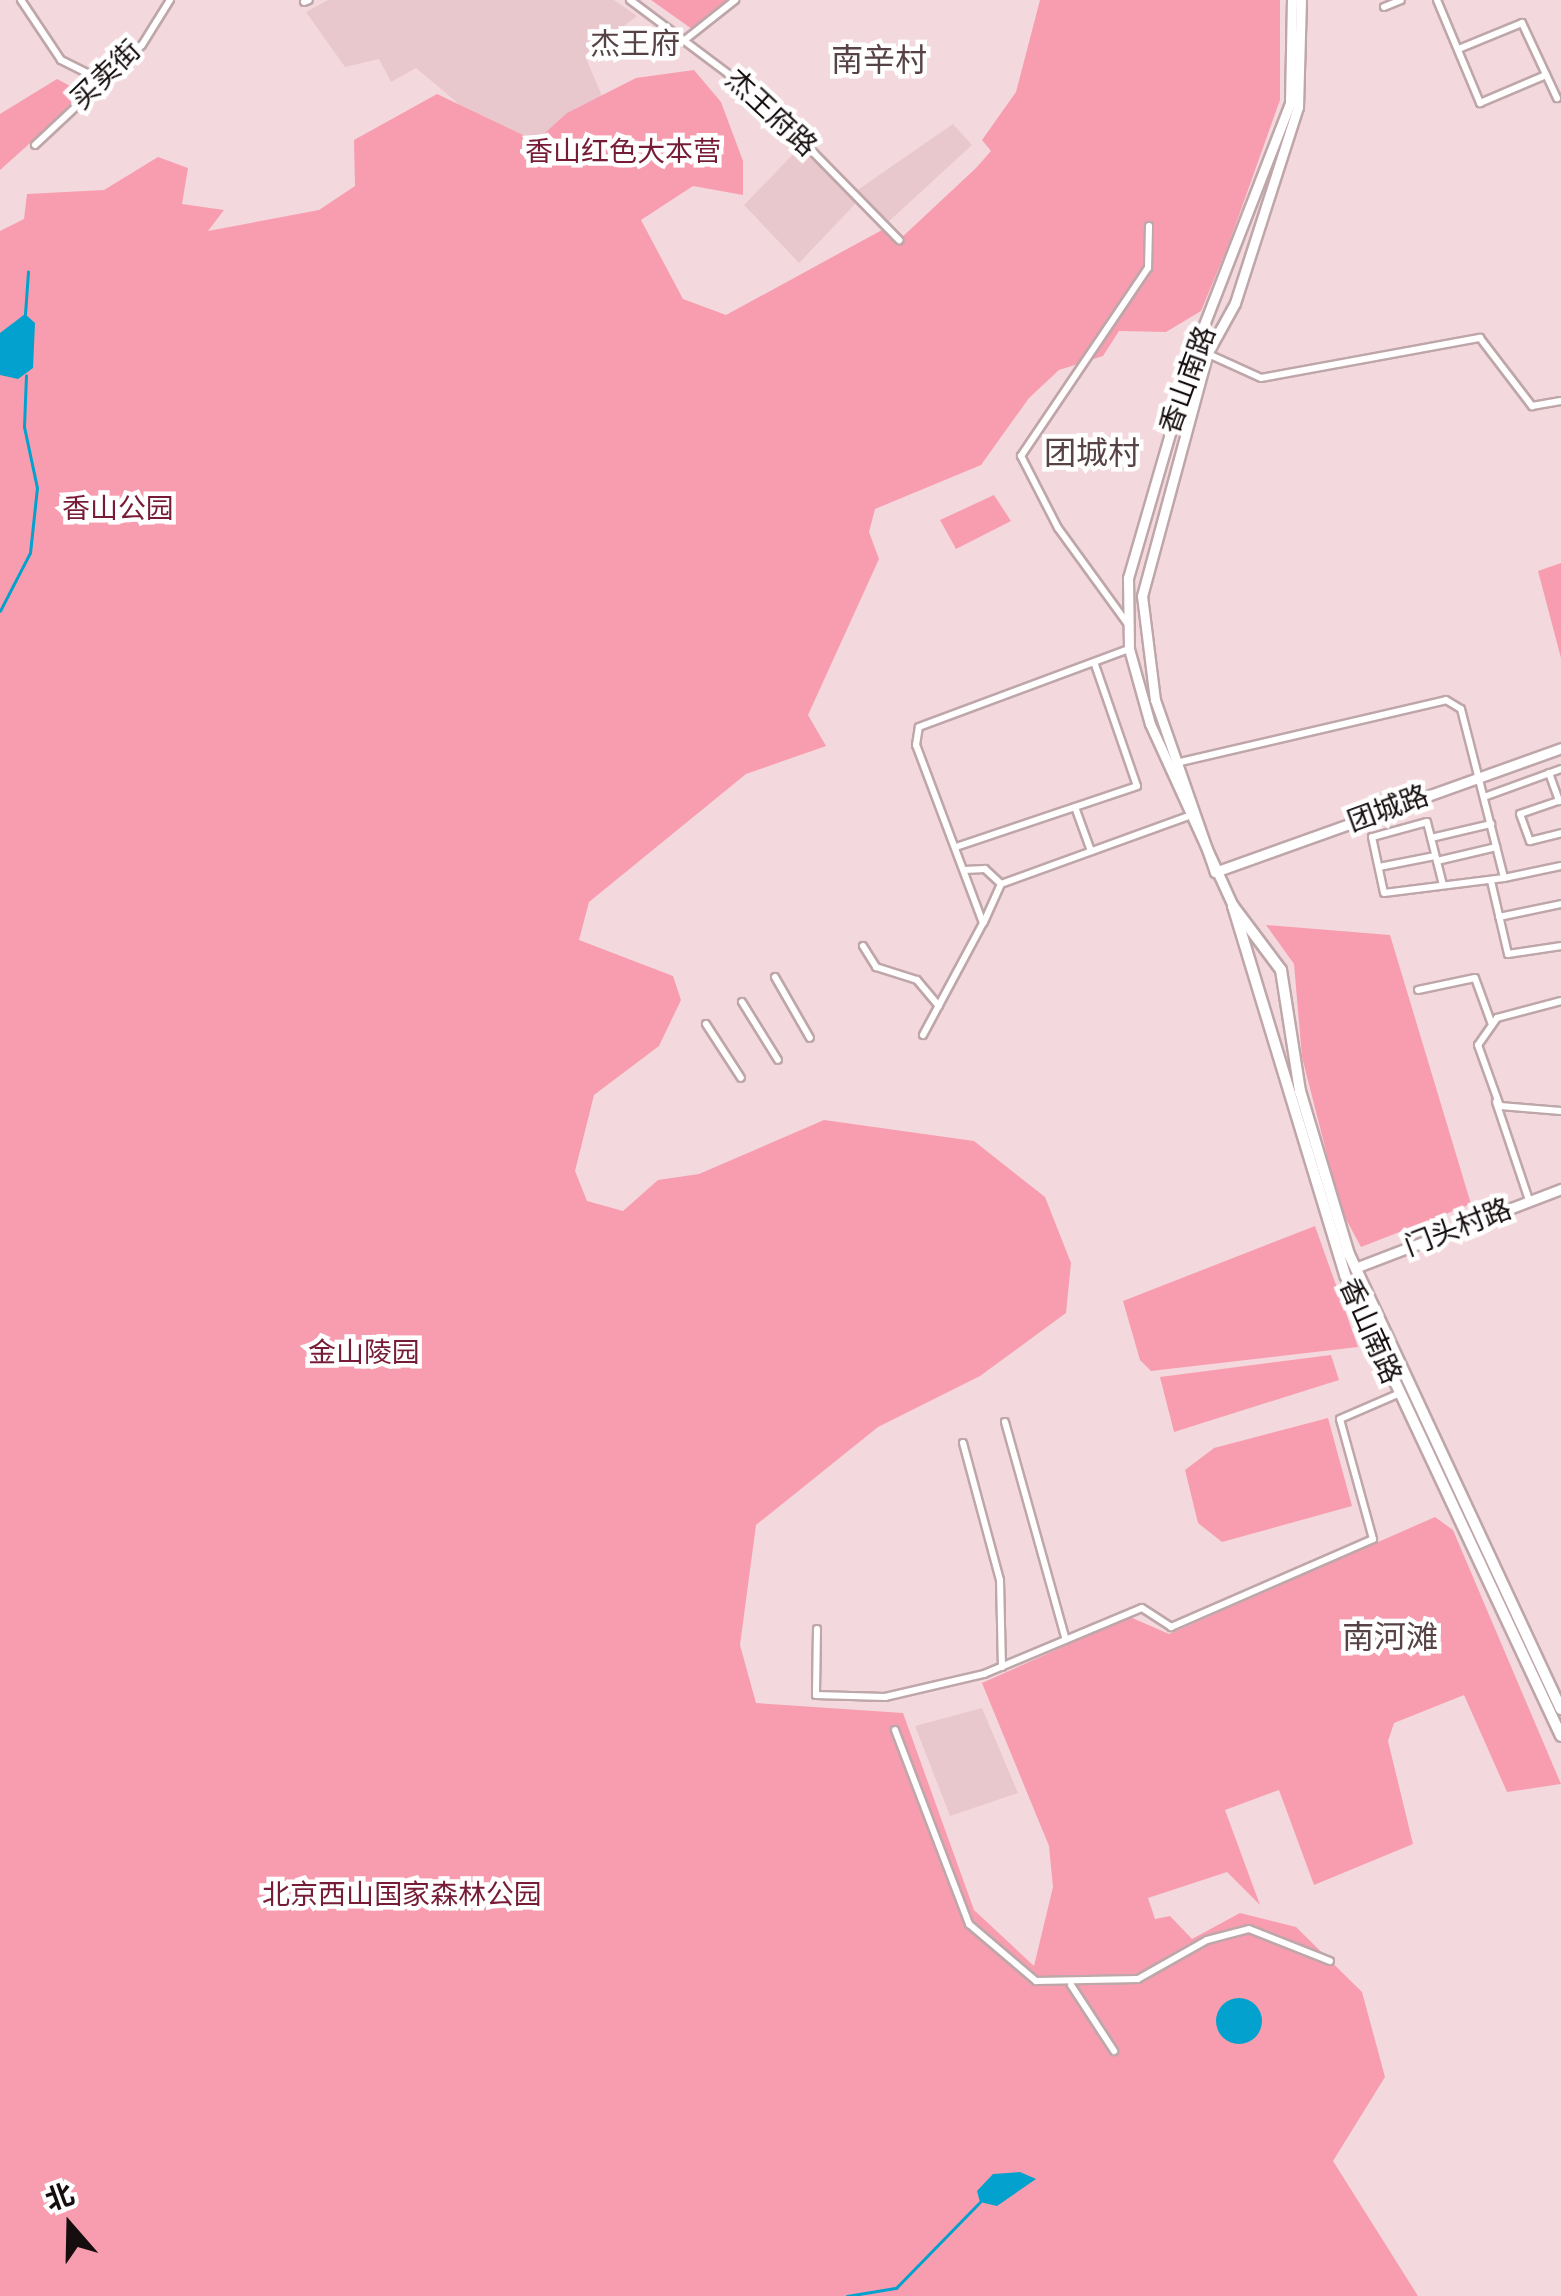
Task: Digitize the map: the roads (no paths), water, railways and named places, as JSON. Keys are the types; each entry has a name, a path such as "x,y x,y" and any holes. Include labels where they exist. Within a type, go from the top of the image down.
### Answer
{"main road":[{"name":"香山南路","path":"1232,906 1282,970 1300,1091 1355,1268 1561,1709"},
{"name":"香山南路","path":"1232,906 1331,1238 1398,1394 1561,1736"}],"street":[{"path":"21,0 62,60 103,82"},
{"name":"买卖街","path":"36,145 103,82 170,0"},
{"name":"杰王府路","path":"630,0 758,96 899,240"},
{"path":"686,39 736,0"},
{"name":"香山南路","path":"1232,906 1186,817 1129,648 1127,623 1132,562 1195,348 1290,103 1292,0"},
{"name":"香山南路","path":"1215,872 1174,763 1148,671 1142,596 1208,352 1246,271 1298,106 1301,0"},
{"path":"1384,7 1401,0"},
{"path":"1437,0 1461,48 1480,104 1546,76"},
{"path":"1461,48 1522,23 1557,98"},
{"path":"1127,623 1058,528 1022,456 1148,268 1149,226"},
{"path":"1195,348 1261,378 1480,338 1532,406 1561,400"},
{"path":"983,924 916,746 919,727 1094,665 1129,648"},
{"path":"956,847 1137,786 1094,665"},
{"path":"1174,763 1446,700 1461,709 1504,878"},
{"name":"团城路","path":"1215,872 1561,748"},
{"path":"1484,797 1561,769"},
{"path":"1549,773 1560,801 1520,814 1530,841 1561,834"},
{"path":"1074,807 1090,852"},
{"path":"923,1034 1001,884 1186,817"},
{"path":"1443,885 1427,822 1372,836 1384,892 1490,881 1561,866"},
{"path":"1431,838 1491,824"},
{"path":"1379,867 1496,847"},
{"path":"964,870 985,868 1001,884"},
{"path":"1490,881 1514,957 1561,946"},
{"path":"1499,917 1561,904"},
{"path":"864,946 876,967 917,980 938,1006"},
{"path":"774,978 810,1038"},
{"path":"1418,990 1476,978 1492,1022"},
{"path":"1529,1200 1478,1045 1492,1022 1561,1000"},
{"path":"742,1002 778,1060"},
{"path":"706,1024 740,1078"},
{"path":"1494,1096 1509,1109 1561,1111"},
{"name":"门头村路","path":"1355,1268 1561,1188"},
{"path":"818,1629 816,1695 885,1696 1002,1666 1142,1608 1172,1627 1373,1539 1340,1419 1398,1394"},
{"path":"1006,1422 1066,1640"},
{"path":"963,1443 1000,1580 1002,1666"},
{"path":"895,1730 978,1937 1036,1982 1138,1980 1206,1940 1248,1928 1330,1961"},
{"path":"1070,1984 1114,2050"}],"water":[{"path":"25,314 35,323 33,368 18,379 0,375 0,333"},
{"path":"1239,1998 1255,2005 1262,2021 1255,2037 1239,2044 1223,2037 1216,2021 1223,2005"},
{"path":"1020,2172 1036,2179 997,2206 980,2202 977,2191 993,2174"}],"waterway":[{"path":"25,314 28,272"},
{"path":"0,611 30,553 37,488 24,427 26,376"},
{"path":"847,2296 896,2288 980,2202"}],"district":[{"name":"杰王府","path":"635,45"},
{"name":"南辛村","path":"879,61"},
{"name":"团城村","path":"1092,454"},
{"name":"南河滩","path":"1390,1638"}],"park label":[{"name":"香山红色大本营","path":"623,152"},
{"name":"香山公园","path":"118,509"},
{"name":"金山陵园","path":"364,1353"},
{"name":"北京西山国家森林公园","path":"402,1895"}]}
